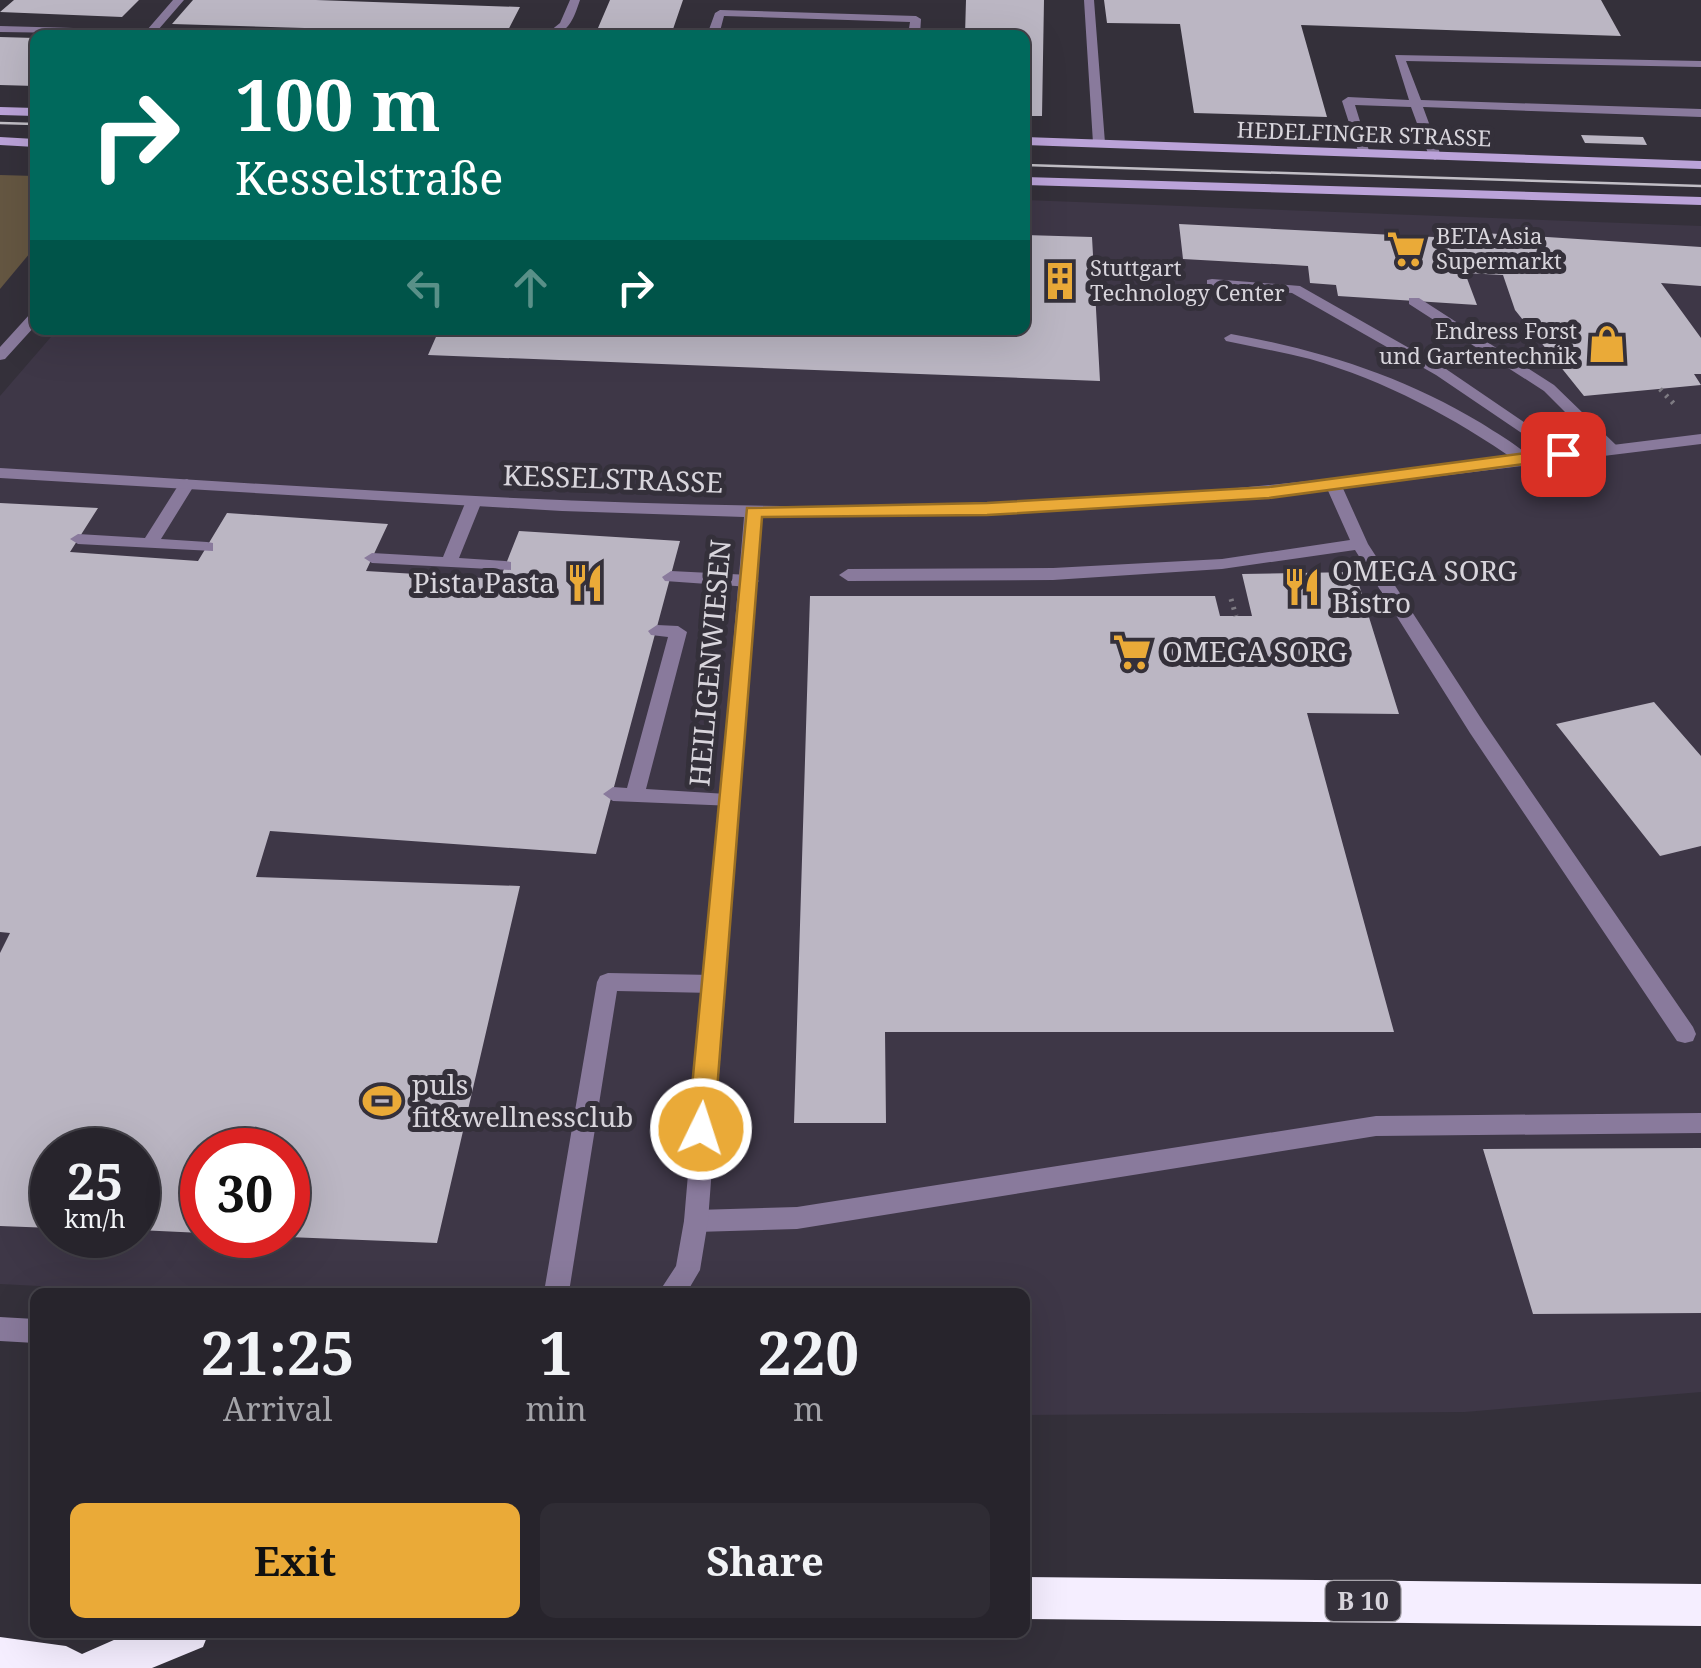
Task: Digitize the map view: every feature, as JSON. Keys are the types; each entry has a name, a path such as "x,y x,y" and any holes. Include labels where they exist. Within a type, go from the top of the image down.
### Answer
{"highway":[{"name":"B 10","path":"1030,1598 1701,1606"},
{"path":"98,1668 173,1638"},
{"path":"0,1659 66,1668"}],"street":[{"path":"154,30 180,0"},
{"path":"558,30 565,25 576,0"},
{"path":"1089,0 1100,144"},
{"path":"715,30 720,13 916,18 915,30"},
{"path":"0,29 30,30"},
{"path":"1435,156 1398,57 1701,64"},
{"path":"1364,154 1348,101 1701,112"},
{"path":"0,111 30,112"},
{"name":"HEDELFINGER STRASSE","path":"1030,140 1701,165"},
{"path":"0,141 30,142"},
{"path":"1030,181 1701,201"},
{"path":"1212,283 1294,288 1441,372 1563,454"},
{"path":"1414,301 1549,388 1610,448"},
{"path":"0,356 30,323"},
{"path":"1231,338 1313,352 1372,373 1436,402 1524,459"},
{"name":"KESSELSTRASSE","path":"0,473 474,502 753,512 987,509 1269,492 1701,439"},
{"path":"150,543 187,484"},
{"path":"1334,484 1360,544 1478,728 1685,1034"},
{"path":"449,562 474,502"},
{"name":"HEILIGENWIESEN","path":"675,1288 688,1270 696,1221 712,984 753,512"},
{"path":"78,539 207,547"},
{"path":"848,575 1072,573 1222,564 1360,544"},
{"path":"372,558 505,566"},
{"path":"671,577 750,581"},
{"path":"635,795 678,632 656,631"},
{"path":"612,794 727,801"},
{"path":"557,1288 608,982 712,984"},
{"path":"696,1221 797,1218 1376,1126 1701,1123"},
{"path":"0,1329 30,1331"}],"shaded area":[{"path":"0,175 30,176 30,253 0,289"},
{"path":"1030,200 1701,226 1701,1392 1465,1412 1030,1415 1030,1288 78,1288 0,1284 0,396 53,335 1030,335"}],"building":[{"path":"14,0 139,0 122,17 0,12"},
{"path":"193,0 520,7 508,30 172,24"},
{"path":"610,0 683,0 673,30 597,30"},
{"path":"966,0 1044,0 1042,116 1030,116 1030,30 965,30"},
{"path":"1104,0 1601,0 1621,36 1301,25 1327,117 1194,113 1180,24 1107,23"},
{"path":"0,37 30,38 30,86 0,85"},
{"path":"1581,135 1643,137 1647,145 1585,143"},
{"path":"1179,224 1454,238 1453,231 1701,247 1701,286 1661,283 1701,338 1701,374 1694,374 1701,385 1584,396 1515,310 1503,275 1465,273 1477,305 1338,296 1336,285 1310,283 1308,266 1183,259"},
{"name":"Stuttgart Technology Center","path":"1030,235 1092,237 1100,381 428,355 437,335 1030,335"},
{"path":"0,503 98,508 70,552 198,561 227,513 388,524 366,571 500,579 519,531 680,541 596,854 270,831 256,877 520,886 437,1243 310,1238 310,1128 180,1128 180,1232 160,1231 160,1128 30,1128 30,1227 0,1226 0,953 10,933 0,932"},
{"path":"1355,572 1399,714 1307,713 1394,1032 885,1032 886,1123 794,1123 810,596 1215,596 1220,616 1252,616 1242,574"},
{"path":"1654,702 1701,756 1701,846 1660,856 1556,724"},
{"path":"1701,1148 1701,1313 1533,1314 1483,1149"}],"tram line":[{"path":"0,123 30,124"},
{"path":"1030,165 1701,186"}],"place":[{"name":"BETA Asia Supermarkt","path":"1406,249"},
{"name":"Stuttgart Technology Center","path":"1060,281"},
{"name":"Endress Forst und Gartentechnik","path":"1607,344"},
{"name":"Pista Pasta","path":"585,583"},
{"name":"OMEGA SORG Bistro","path":"1302,587"},
{"name":"OMEGA SORG","path":"1132,652"},
{"name":"puls fit&wellnessclub","path":"382,1101"}],"route":[{"path":"701,1129 753,512 987,509 1269,492 1563,454"}]}
